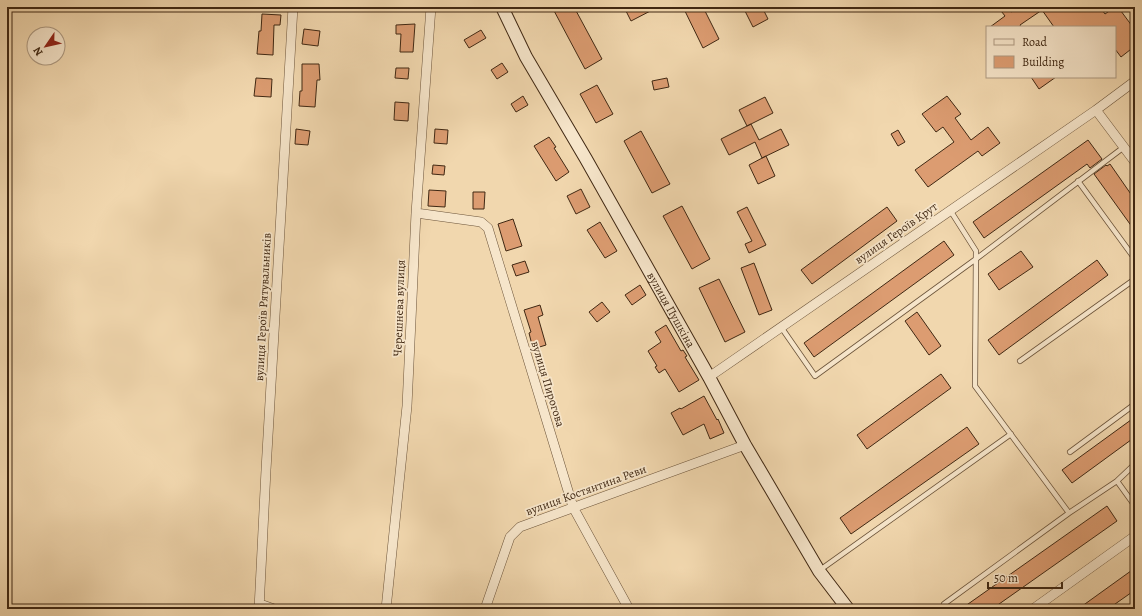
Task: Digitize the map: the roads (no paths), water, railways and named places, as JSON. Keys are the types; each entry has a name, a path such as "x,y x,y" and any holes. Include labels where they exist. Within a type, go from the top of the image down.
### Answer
{"street":[{"name":"вулиця Героїв Рятувальників","path":"259,607 293,7"},
{"name":"Черешнева вулиця","path":"386,609 407,406 416,213 431,7"},
{"name":"вулиця Пушкіна","path":"502,7 526,57 586,158 709,376 745,445 820,571 848,609"},
{"name":"вулиця Героїв Крут","path":"709,376 1096,110 1135,81"},
{"path":"1096,110 1135,162"},
{"name":"вулиця Пирогова","path":"416,213 481,222 488,228 573,507 629,609"},
{"name":"вулиця Костянтина Реви","path":"485,609 510,537 520,527 745,445"},
{"path":"1033,609 1135,536"},
{"path":"259,607 274,609"}],"lane":[{"path":"781,327 815,376 976,259 1124,147"},
{"path":"1078,182 1135,259"},
{"path":"950,210 976,251 975,386 1069,513"},
{"path":"1020,361 1135,279"},
{"path":"1070,452 1135,404"},
{"path":"820,571 1011,434"},
{"path":"947,609 944,604 1069,513 1117,482 1135,464"},
{"path":"1117,482 1135,506"}]}
